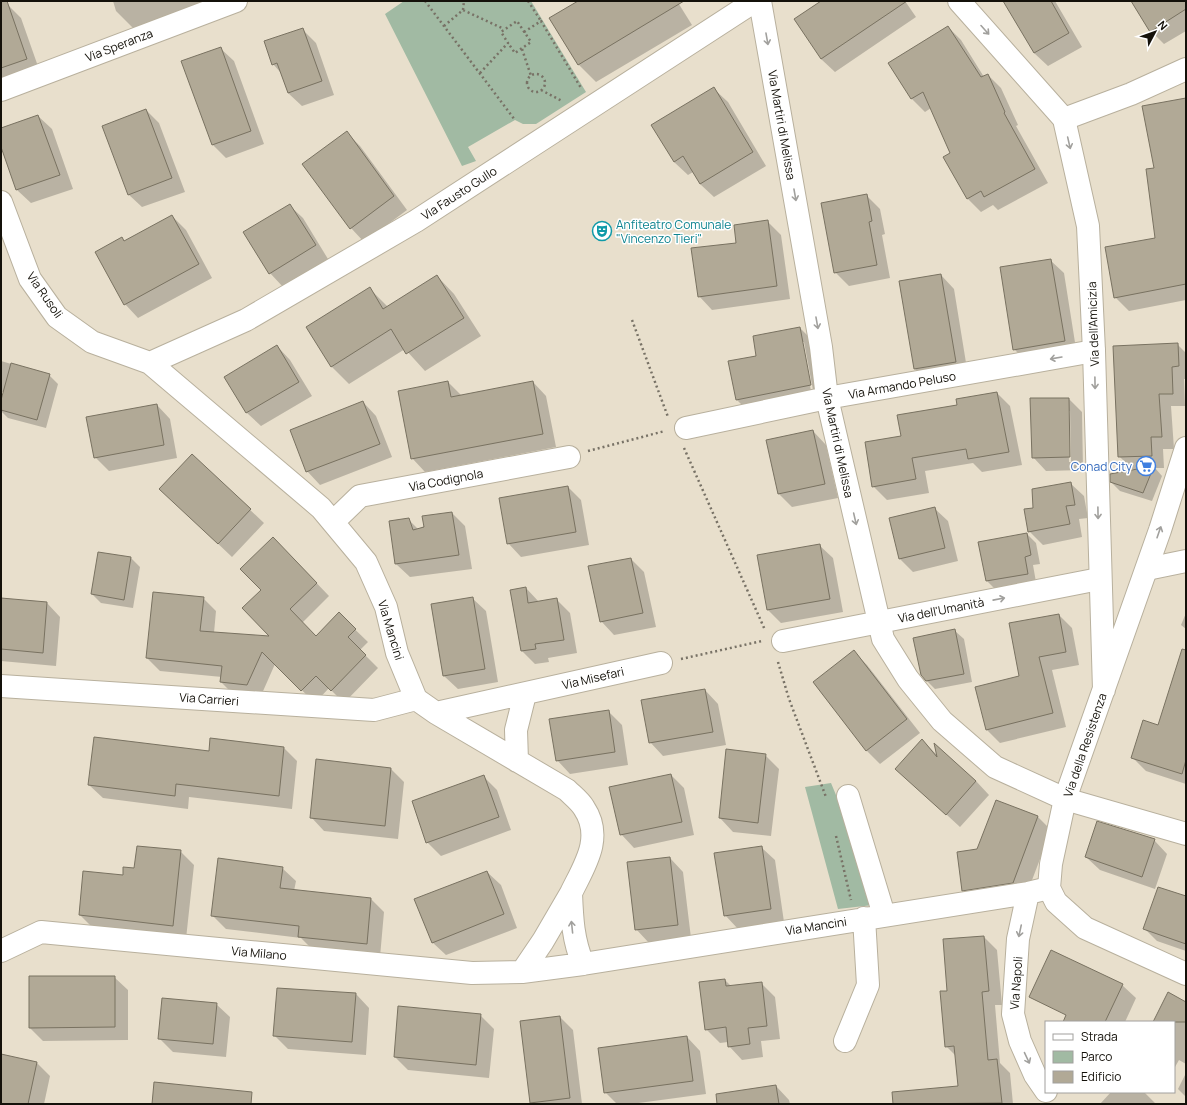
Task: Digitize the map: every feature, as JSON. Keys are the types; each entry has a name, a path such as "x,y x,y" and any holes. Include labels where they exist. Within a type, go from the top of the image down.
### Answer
{"street":[{"name":"Via Speranza","path":"1,90 236,1"},
{"name":"Via Fausto Gullo","path":"150,363 246,320 416,221 754,1"},
{"name":"Via Martiri di Melissa","path":"760,1 821,347 827,398 878,623 883,639 908,680 942,721 995,767 1065,799 1186,834"},
{"name":"Via dell'Amicizia","path":"959,1 1064,119 1088,226 1094,351 1104,690"},
{"path":"1064,119 1131,94 1186,68"},
{"name":"Via Rusoli","path":"1,202 30,279 57,317 92,342 150,363"},
{"name":"Via Armando Peluso","path":"679,432 827,398 1094,351"},
{"name":"Via Mancini","path":"150,363 321,508 366,562 386,607 396,653 416,699"},
{"name":"Via della Resistenza","path":"1049,888 1051,864 1065,799 1133,608 1186,448"},
{"name":"Via Codignola","path":"333,522 360,496 569,457"},
{"path":"1146,569 1186,561"},
{"name":"Via dell'Umanità","path":"775,637 878,623 1100,579"},
{"path":"1101,602 1112,610 1122,611 1133,608"},
{"name":"Via Misefari","path":"436,713 661,663"},
{"name":"Via Carrieri","path":"1,686 374,710 416,699"},
{"path":"517,761 516,730 525,694"},
{"path":"416,699 436,713 567,790 584,808 594,832 590,855 571,893 543,941 522,972"},
{"path":"845,1041 868,986 867,914 848,796"},
{"name":"Via Mancini","path":"522,972 583,964 867,914 1028,893 1049,888"},
{"path":"1049,888 1056,902 1085,928 1186,974"},
{"path":"571,893 572,929 576,947 583,964"},
{"name":"Via Napoli","path":"1028,893 1018,939 1013,1014 1020,1041 1035,1075 1045,1090"},
{"name":"Via Milano","path":"1,952 41,932 472,973 522,972"},
{"name":"Via Napoli","path":"1047,1093 1055,1104"}],"path":[{"path":"425,1 515,120"},
{"path":"444,26 463,10 464,1"},
{"path":"528,1 584,94"},
{"path":"463,10 505,29"},
{"path":"517,21 531,42 515,53 501,32 505,29 517,21"},
{"path":"524,32 541,21"},
{"path":"480,73 508,43"},
{"path":"522,48 531,76"},
{"path":"541,90 545,83 544,77 536,74 531,76 528,81 530,89 536,91 541,90 567,104"},
{"path":"632,320 679,432 775,637"},
{"path":"569,457 659,432"},
{"path":"661,663 759,642"},
{"path":"780,667 789,699 827,800"},
{"path":"836,834 867,914"}],"green space":[{"path":"404,1 531,1 586,92 536,124 523,124 515,120 468,147 476,161 462,166 385,14"},
{"path":"831,783 856,843 873,905 838,909 805,787"}],"building":[{"path":"1,1 7,1 27,59 1,68"},
{"path":"578,1 684,1 578,65 549,18"},
{"path":"821,1 907,1 821,59 794,19"},
{"path":"1003,1 1051,1 1069,33 1034,53"},
{"path":"1131,1 1186,1 1186,9 1150,32"},
{"path":"948,26 981,77 988,74 1005,112 1004,113 1035,169 984,197 981,191 967,199 943,157 950,153 923,92 911,99 888,63"},
{"path":"303,28 322,81 288,93 277,63 272,65 264,41"},
{"path":"221,47 251,131 212,145 181,61"},
{"path":"714,87 753,152 700,184 683,156 674,162 651,125"},
{"path":"1186,98 1186,284 1114,298 1105,247 1155,238 1146,169 1154,168 1142,106"},
{"path":"146,109 172,178 128,195 102,126"},
{"path":"38,115 60,175 16,190 1,147 1,128"},
{"path":"347,131 394,196 350,229 302,164"},
{"path":"867,194 872,221 869,222 877,265 834,273 821,203"},
{"path":"290,204 316,245 269,274 243,232"},
{"path":"172,215 199,264 124,305 95,252 122,237 124,241"},
{"path":"768,220 777,286 698,297 691,248 736,243 734,225"},
{"path":"1051,259 1065,341 1013,350 1000,267"},
{"path":"941,274 956,362 914,369 899,281"},
{"path":"437,275 464,318 406,354 391,329 331,367 306,327 370,287 383,309"},
{"path":"800,327 811,385 736,400 728,361 756,356 753,336"},
{"path":"1178,343 1179,366 1172,367 1173,394 1159,394 1162,437 1151,437 1152,456 1118,457 1113,346"},
{"path":"277,345 299,382 246,413 224,377"},
{"path":"11,363 50,374 37,420 1,410 1,400"},
{"path":"448,381 451,397 533,381 543,434 411,459 398,391"},
{"path":"997,392 1009,452 968,459 966,449 912,458 916,479 872,487 865,442 901,436 897,415 957,405 956,399"},
{"path":"1030,398 1069,398 1070,457 1032,458"},
{"path":"363,401 380,444 306,472 290,430"},
{"path":"157,404 164,445 94,458 86,417"},
{"path":"813,430 825,484 778,494 766,440"},
{"path":"192,454 251,509 218,544 159,489"},
{"path":"1154,466 1143,493 1110,482 1110,474"},
{"path":"1071,482 1075,505 1066,506 1070,524 1028,532 1024,509 1033,508 1032,489"},
{"path":"568,486 576,532 507,544 499,498"},
{"path":"935,507 945,548 899,559 889,518"},
{"path":"452,512 459,555 395,564 389,521 409,518 413,530 424,527 422,516"},
{"path":"1027,533 1031,555 1025,557 1028,574 986,581 978,542"},
{"path":"273,537 317,583 290,609 316,636 339,612 356,629 348,637 366,655 331,691 316,676 301,691 262,652 247,685 220,682 222,666 146,658 153,592 204,597 200,631 269,636 242,608 261,590 240,569"},
{"path":"820,544 830,599 767,610 757,555"},
{"path":"98,552 131,557 124,600 91,594"},
{"path":"631,558 643,613 600,622 588,566"},
{"path":"526,587 528,603 557,598 564,640 535,644 536,649 521,651 510,590"},
{"path":"473,597 485,669 443,676 431,604"},
{"path":"1,598 47,602 43,653 1,649"},
{"path":"1059,614 1066,652 1039,657 1053,713 986,730 975,687 1019,676 1009,623"},
{"path":"955,629 964,674 926,681 921,675 913,638"},
{"path":"1182,649 1186,650 1186,760 1182,774 1131,758 1143,720 1158,725"},
{"path":"854,650 907,719 866,751 813,682"},
{"path":"705,689 713,732 649,743 641,700"},
{"path":"609,710 615,752 556,761 549,719"},
{"path":"94,737 209,751 210,738 284,747 279,796 176,784 175,796 88,785"},
{"path":"922,739 937,757 934,743 976,781 946,815 895,769"},
{"path":"726,749 766,754 758,823 719,818"},
{"path":"316,759 391,768 385,826 310,818"},
{"path":"671,774 682,822 620,835 609,787"},
{"path":"484,775 499,817 426,843 412,801"},
{"path":"996,800 1038,816 1013,883 962,891 957,852 977,849"},
{"path":"1097,821 1155,839 1142,877 1085,857"},
{"path":"137,846 181,850 173,926 79,915 83,871 123,875 123,867 134,868"},
{"path":"762,846 771,909 724,916 714,853"},
{"path":"670,857 678,925 635,930 627,862"},
{"path":"218,858 283,867 280,888 371,898 367,944 298,937 299,926 211,916"},
{"path":"487,871 504,914 432,943 414,899"},
{"path":"1158,887 1186,896 1186,944 1143,929"},
{"path":"984,936 989,991 982,992 988,1060 997,1059 1002,1103 893,1104 892,1092 958,1086 954,1046 945,1047 940,991 947,991 943,939"},
{"path":"1051,950 1123,984 1105,1021 1063,1021 1066,1015 1029,997"},
{"path":"29,976 115,976 115,1027 29,1028"},
{"path":"725,979 726,986 762,982 767,1026 748,1028 750,1044 728,1047 726,1027 705,1030 699,982"},
{"path":"277,988 356,993 352,1042 273,1036"},
{"path":"1168,992 1186,1002 1186,1022 1154,1021"},
{"path":"162,998 217,1003 213,1044 158,1039"},
{"path":"398,1006 481,1014 476,1065 394,1057"},
{"path":"560,1016 570,1098 530,1103 520,1021"},
{"path":"687,1036 693,1081 604,1093 598,1048"},
{"path":"1,1054 37,1062 28,1104 1,1104"},
{"path":"154,1082 252,1092 251,1104 152,1104"},
{"path":"776,1085 779,1104 717,1104 716,1094"}],"place":[{"name":"Anfiteatro Comunale \"Vincenzo Tieri\"","path":"602,231"},
{"name":"Conad City","path":"1146,466"}]}
